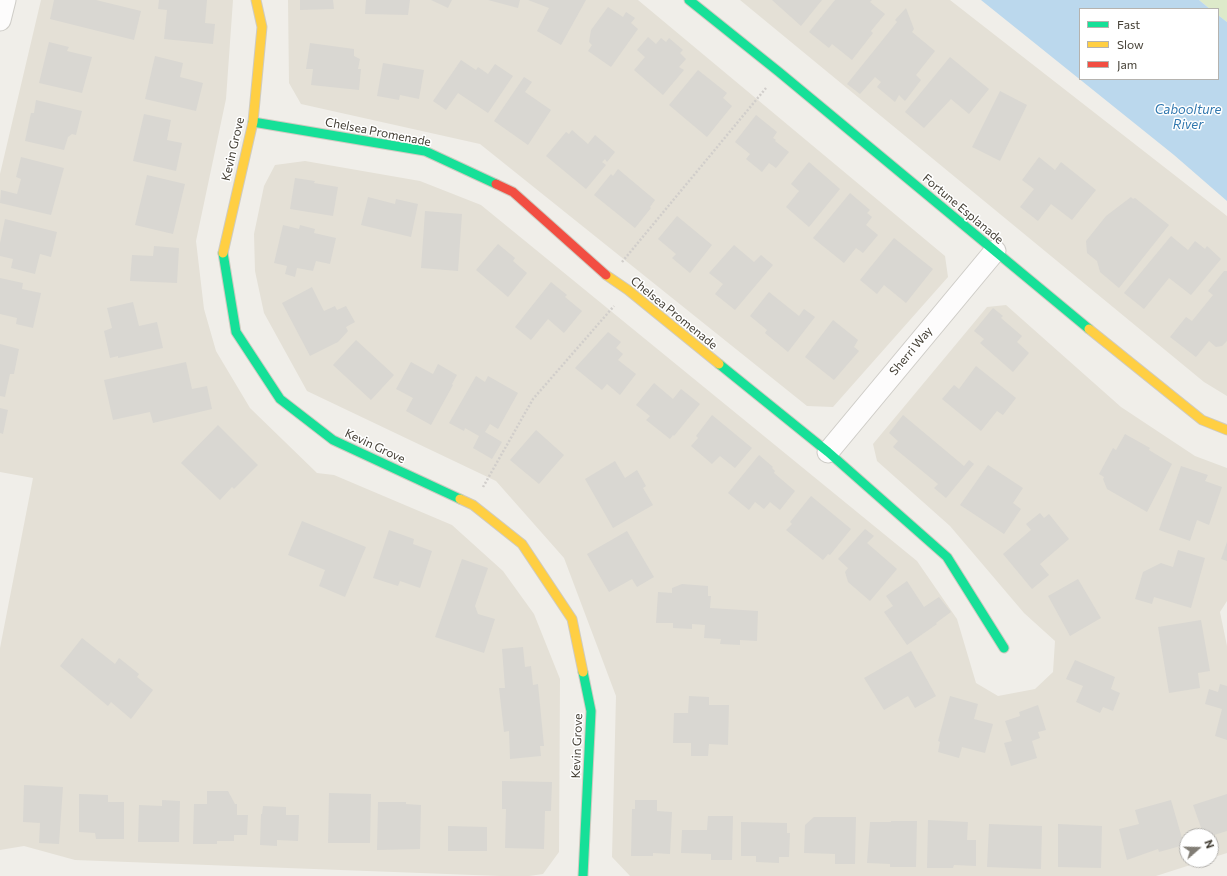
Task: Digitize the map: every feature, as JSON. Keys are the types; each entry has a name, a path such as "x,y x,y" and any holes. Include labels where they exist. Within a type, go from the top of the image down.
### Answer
{"street":[{"path":"0,20 5,0"},
{"name":"Kevin Grove","path":"256,0 262,26 253,122 222,250 236,332 280,400 333,440 473,505 522,544 572,619 591,711 583,876"},
{"name":"Fortune Esplanade","path":"689,0 779,72 1202,420 1227,430"},
{"name":"Chelsea Promenade","path":"253,122 425,151 513,192 609,278 628,290 828,452 948,557 1004,648"},
{"name":"Sherri Way","path":"828,452 995,251"}],"path":[{"path":"609,278 779,72"},
{"path":"473,505 533,399 628,290"}],"shaded area":[{"path":"41,0 233,0 226,99 196,241 204,309 216,351 250,408 317,473 334,475 452,525 503,571 534,614 560,679 559,852 543,874 529,876 500,876 75,860 24,846 0,850 0,648 33,478 0,472 0,174"},
{"path":"288,0 638,0 945,256 948,277 833,407 807,406 480,144 301,104 289,83"},
{"path":"740,0 950,0 1227,216 1227,396 1204,382"},
{"path":"305,161 420,181 481,205 917,561 957,619 976,683 998,696 1035,689 1053,672 1055,641 1024,613 950,526 877,461 873,444 987,307 1006,305 1121,407 1195,456 1227,468 1227,601 1220,612 1227,646 1227,853 1219,856 1219,828 1179,828 1179,868 1181,868 1156,876 630,876 612,857 616,696 564,558 496,481 307,391 264,313 255,271 254,234 264,186 275,165"}],"green space":[{"path":"1199,0 1227,0 1227,22 1219,16 1219,8 1209,8"}],"water":[{"name":"Caboolture River","path":"981,0 1199,0 1209,8 1079,8 1079,79"},
{"name":"Caboolture River","path":"1219,16 1227,22 1227,201 1174,155 1081,80 1219,80"}],"building":[{"path":"54,0 96,0 141,11 134,40 50,19"},
{"path":"159,0 207,0 205,23 215,24 213,44 164,39 167,10 158,9"},
{"path":"300,0 333,0 334,9 300,10"},
{"path":"366,0 410,0 408,15 365,14"},
{"path":"431,0 452,0 448,8"},
{"path":"488,0 520,0 518,8"},
{"path":"528,0 586,0 561,45 537,31 549,8"},
{"path":"772,0 822,0 801,26"},
{"path":"835,0 872,0 870,2 885,14 871,31 873,33 852,60 832,44 829,48 809,32"},
{"path":"608,7 623,17 626,12 635,18 631,23 638,29 611,67 588,51 592,45 589,42 591,30"},
{"path":"906,8 914,29 912,32 935,51 916,75 921,80 905,101 899,95 895,102 877,87 881,82 875,77 860,94 847,84 897,22 895,20"},
{"path":"648,37 656,44 661,38 666,42 669,38 683,50 680,53 686,59 679,67 684,70 663,95 634,70 645,57 637,50"},
{"path":"49,42 69,47 67,51 92,57 82,93 39,83"},
{"path":"310,43 354,49 354,56 360,59 358,69 361,69 359,90 311,85 313,69 306,69"},
{"path":"155,56 183,63 180,77 203,83 196,111 145,99"},
{"path":"950,57 989,89 969,114 951,99 924,128 905,112"},
{"path":"461,60 476,70 478,67 488,74 495,64 513,76 488,113 458,93 446,110 433,101"},
{"path":"383,63 424,70 419,99 400,95 399,100 377,96"},
{"path":"698,70 727,93 723,98 732,106 707,137 669,105"},
{"path":"524,77 532,82 525,92 551,110 528,145 494,121"},
{"path":"1000,91 1027,105 1000,161 972,147"},
{"path":"36,100 82,111 76,135 72,134 68,137 64,150 25,141 31,113 34,113"},
{"path":"144,114 171,120 167,140 182,143 176,171 133,161"},
{"path":"756,115 777,132 773,138 789,152 776,168 769,163 762,172 746,159 750,154 735,142"},
{"path":"572,130 588,144 595,135 615,152 607,162 605,159 602,162 606,165 586,189 546,156 566,132 569,134"},
{"path":"21,157 64,168 51,215 0,203 1,190 17,194 21,179 16,177"},
{"path":"1039,157 1055,170 1061,162 1096,190 1072,220 1051,204 1038,221 1020,207 1034,189 1022,180"},
{"path":"809,162 840,189 809,227 786,207 799,191 791,184"},
{"path":"618,169 655,200 650,207 651,208 635,228 594,195 611,174 613,176"},
{"path":"147,175 185,184 173,234 135,225"},
{"path":"295,178 338,187 333,216 290,209"},
{"path":"850,193 870,210 867,213 872,217 866,225 878,235 863,253 856,248 844,263 813,238"},
{"path":"368,197 395,204 396,199 418,204 411,237 361,225"},
{"path":"1131,197 1133,199 1135,198 1169,225 1119,288 1100,272 1097,261 1087,253 1086,241 1106,216"},
{"path":"425,211 462,214 458,271 421,268"},
{"path":"677,216 712,245 690,273 672,258 676,254 658,239"},
{"path":"5,219 57,232 51,257 40,254 35,274 11,268 13,259 0,256 0,243"},
{"path":"283,225 299,229 300,225 315,229 314,233 336,238 330,264 316,261 313,271 297,268 295,277 285,274 287,266 274,263"},
{"path":"1171,236 1188,250 1195,241 1205,249 1207,246 1221,259 1191,295 1169,278 1144,309 1124,293"},
{"path":"894,238 933,269 906,303 884,285 877,294 860,280"},
{"path":"498,244 515,258 513,261 527,273 508,297 476,270"},
{"path":"734,245 754,262 761,255 773,265 735,310 715,294 723,284 709,273"},
{"path":"154,246 179,248 177,283 130,281 132,255 153,256"},
{"path":"1224,271 1227,271 1227,341 1222,346 1216,347 1209,341 1196,357 1170,337 1186,317 1192,321 1213,295 1208,291"},
{"path":"0,278 23,283 22,289 41,293 33,328 16,324 17,318 0,314"},
{"path":"551,282 567,295 565,297 582,311 564,333 548,319 531,340 515,327"},
{"path":"312,287 324,311 335,306 337,310 346,306 355,322 346,327 348,331 338,342 310,356 282,303"},
{"path":"769,292 799,316 804,309 815,317 788,352 765,333 767,330 750,316"},
{"path":"133,302 139,326 157,322 163,348 118,358 118,356 110,358 104,331 112,328 107,308"},
{"path":"993,308 1003,316 1001,318 1022,336 1017,342 1029,353 1013,372 980,343 984,339 974,331"},
{"path":"833,320 858,340 854,347 859,351 834,380 805,357"},
{"path":"608,332 621,342 616,348 623,354 618,360 636,374 620,395 607,384 602,390 575,368"},
{"path":"356,340 394,375 371,400 333,365"},
{"path":"0,344 19,349 14,374 10,374 5,397 0,396"},
{"path":"186,362 192,389 207,386 212,409 153,423 150,412 113,420 104,380"},
{"path":"411,362 433,374 438,364 457,375 431,425 406,411 413,398 396,389"},
{"path":"976,366 1016,398 1003,415 997,411 981,431 942,399 954,385 959,389"},
{"path":"476,376 485,382 488,376 518,393 498,429 490,424 485,432 502,442 492,459 473,448 479,436 465,428 464,431 449,423"},
{"path":"654,383 673,399 681,389 700,404 670,439 646,420 650,416 636,405"},
{"path":"0,408 8,410 3,434 0,433"},
{"path":"712,415 752,448 735,468 720,456 712,464 691,446 698,438 696,436"},
{"path":"903,415 964,466 969,460 974,464 946,498 934,488 938,484 893,447 898,441 889,433"},
{"path":"218,425 258,465 234,489 232,487 220,500 181,463"},
{"path":"536,430 564,455 539,484 510,460"},
{"path":"1125,434 1150,448 1149,450 1172,464 1147,512 1107,489 1103,479 1104,477 1099,474 1113,448 1116,450"},
{"path":"759,455 773,467 772,468 775,471 774,473 795,491 780,510 770,502 764,509 755,502 749,510 728,493"},
{"path":"615,461 625,478 637,470 646,486 643,488 653,505 613,528 585,479"},
{"path":"988,465 1023,488 1013,503 1021,509 1004,534 960,505"},
{"path":"1181,466 1208,475 1205,481 1222,487 1209,525 1197,520 1190,541 1159,530"},
{"path":"811,496 851,529 830,555 828,554 823,560 786,530 792,524 790,522"},
{"path":"1040,513 1044,518 1049,514 1069,539 1040,564 1049,575 1032,589 1003,554 1031,530 1026,524"},
{"path":"302,521 366,547 345,597 319,586 325,570 288,555"},
{"path":"865,529 874,536 867,543 897,569 870,601 848,582 845,572 848,568 838,559"},
{"path":"389,530 414,539 413,544 432,551 420,588 400,581 398,586 373,578"},
{"path":"627,531 654,577 637,587 632,579 609,592 587,554"},
{"path":"1227,542 1227,561 1221,559"},
{"path":"1178,550 1205,558 1191,608 1154,597 1152,604 1135,599 1143,572 1161,563 1173,567"},
{"path":"462,559 488,568 475,606 478,614 495,619 484,653 435,637"},
{"path":"1078,579 1101,618 1070,636 1048,596"},
{"path":"907,581 924,607 939,597 951,612 936,623 937,624 907,645 884,612 893,606 886,596"},
{"path":"682,584 708,586 708,596 711,596 710,608 758,611 757,641 740,640 740,645 720,644 721,639 704,638 705,625 692,624 692,629 673,628 673,623 656,623 658,592 672,593 672,588"},
{"path":"1201,620 1210,671 1198,673 1200,688 1169,693 1158,627"},
{"path":"82,638 115,664 119,658 139,674 137,677 153,690 131,719 111,702 108,706 60,666"},
{"path":"523,647 525,667 531,666 533,685 538,684 544,746 540,746 541,756 510,759 509,731 504,732 499,688 505,688 502,649"},
{"path":"911,651 936,696 915,708 908,696 884,710 864,678"},
{"path":"1075,660 1115,677 1111,689 1120,693 1113,711 1103,707 1100,713 1076,702 1083,686 1066,679"},
{"path":"1220,684 1227,686 1227,740 1215,736 1222,709 1205,704 1209,689 1218,692"},
{"path":"689,696 709,697 709,705 729,705 728,745 709,744 708,756 691,756 691,743 673,743 674,713 688,713"},
{"path":"950,696 978,704 974,719 993,724 985,753 962,747 959,758 938,752 940,742 938,741"},
{"path":"1038,705 1046,730 1038,732 1040,738 1032,741 1037,758 1011,766 1004,743 1012,741 1005,721 1020,716 1019,712"},
{"path":"502,781 552,782 551,811 545,811 544,849 505,848 506,809 502,809"},
{"path":"24,785 63,787 59,844 39,843 40,823 23,822"},
{"path":"207,791 228,791 235,804 237,804 237,815 248,815 247,835 234,835 234,841 217,841 217,844 193,844 194,804 207,804"},
{"path":"329,793 371,794 370,843 328,843"},
{"path":"79,794 108,795 108,802 124,802 124,839 96,839 95,833 79,832"},
{"path":"1227,794 1227,831 1219,834 1219,828 1201,828 1193,805"},
{"path":"162,800 180,801 179,842 138,842 139,805 162,806"},
{"path":"635,800 657,800 657,811 672,812 670,854 653,853 653,856 631,856 632,809 635,809"},
{"path":"1171,800 1179,828 1179,846 1159,852 1158,849 1127,860 1119,829 1139,824 1135,810"},
{"path":"378,802 406,802 406,804 421,805 420,849 377,850"},
{"path":"263,806 286,807 286,815 299,815 298,841 277,840 277,846 260,845 261,814"},
{"path":"708,816 733,816 732,860 711,860 711,854 681,853 682,830 707,830"},
{"path":"814,817 856,817 855,864 835,864 835,854 804,853 805,825"},
{"path":"928,820 968,822 967,840 976,840 976,866 954,865 953,868 927,868"},
{"path":"917,821 916,867 890,867 890,864 867,863 870,822"},
{"path":"741,822 787,823 787,833 790,833 789,857 779,857 779,863 756,862 756,856 741,856"},
{"path":"989,824 1042,826 1041,869 987,867"},
{"path":"1058,824 1102,826 1101,868 1058,867"},
{"path":"448,826 487,827 487,851 448,851"}],"traffic: fast":[{"path":"689,0 779,72 1089,329"},
{"path":"253,122 425,151 496,184"},
{"path":"223,253 236,332 280,399 333,440 460,499"},
{"path":"719,364 828,452 947,557 1004,648"},
{"path":"583,672 591,711 583,876"}],"traffic: slow":[{"path":"223,253 253,122 262,27 256,0"},
{"path":"606,275 628,290 719,364"},
{"path":"1089,329 1202,420 1227,430"},
{"path":"460,499 473,505 522,544 572,619 583,672"}],"traffic: jam":[{"path":"496,184 513,192 606,275"}]}
